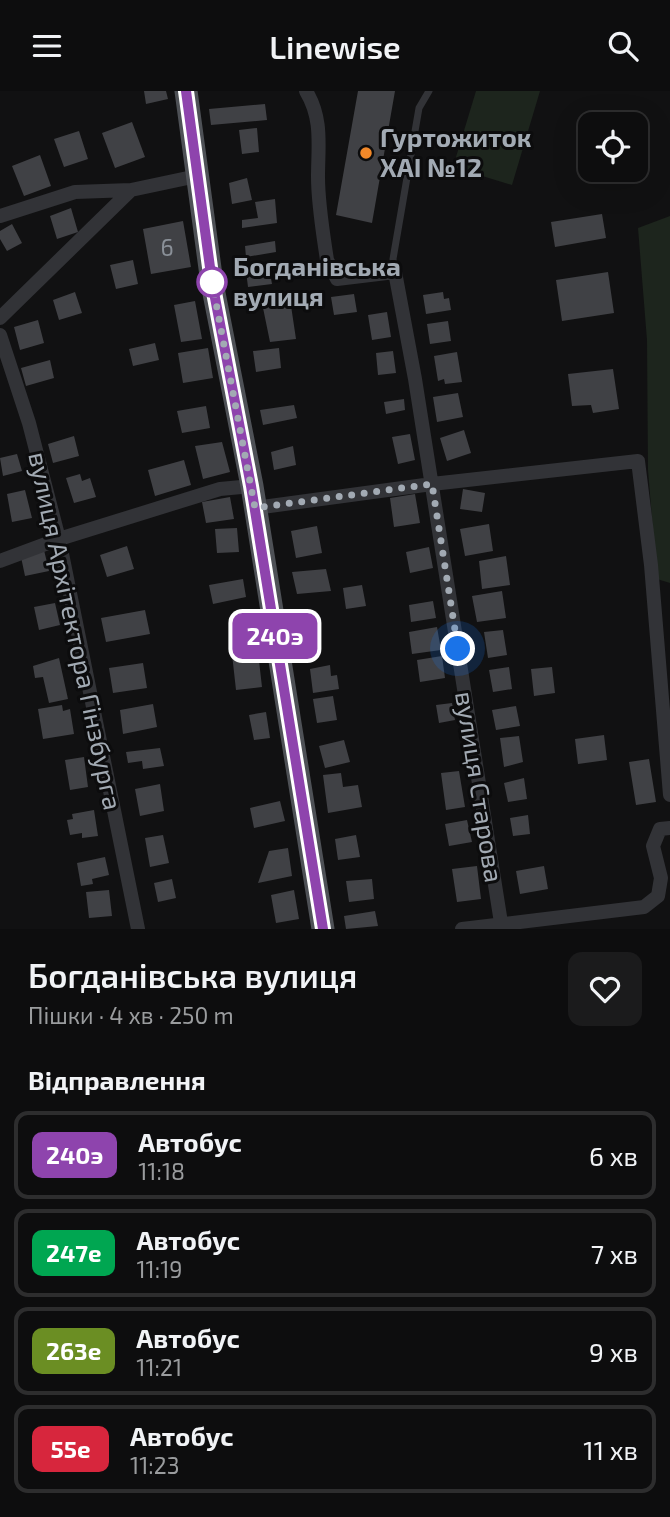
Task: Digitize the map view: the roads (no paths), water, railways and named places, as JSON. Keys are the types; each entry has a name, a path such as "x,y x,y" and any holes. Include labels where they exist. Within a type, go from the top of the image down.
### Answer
{"main road":[{"path":"186,91 212,282 253,497 323,929"}],"street":[{"path":"306,91 315,106 320,142 318,179 330,269 337,279 395,272"},
{"path":"0,216 75,192 131,190 197,176"},
{"path":"0,318 131,190"},
{"name":"вулиця Старова","path":"395,272 432,484 501,926"},
{"name":"вулиця Архітектора Гінзбурга","path":"0,335 29,423 59,539 138,929"},
{"path":"0,561 59,539 220,489 253,497 432,484 638,461 651,565 670,795"},
{"path":"462,929 644,907 657,896 661,878 653,846 660,829 670,828"}],"lane":[{"path":"395,272 393,260 419,108 429,91"}],"place":[{"name":"Гуртожиток ХАІ №12","path":"366,153"},
{"name":"Богданівська вулиця","path":"212,282"}]}
